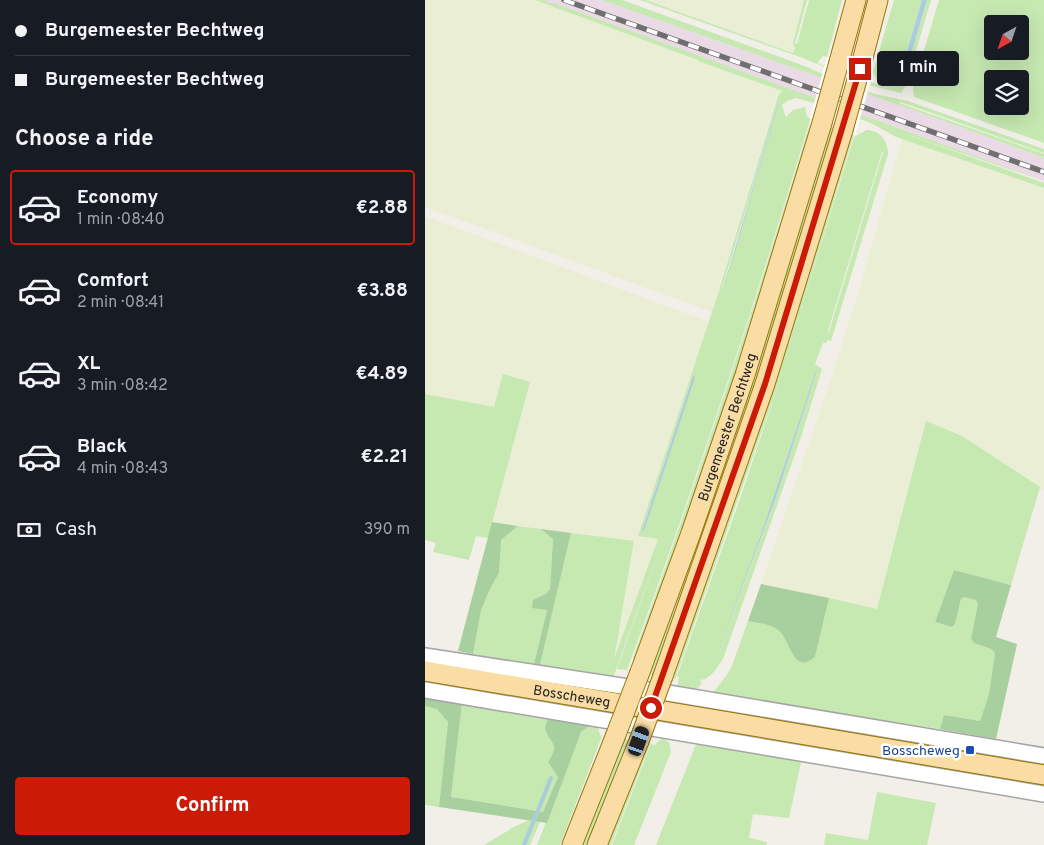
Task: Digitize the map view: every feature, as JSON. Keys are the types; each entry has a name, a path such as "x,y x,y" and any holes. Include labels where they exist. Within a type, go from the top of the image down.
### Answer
{"main road":[{"name":"Burgemeester Bechtweg","path":"572,845 641,672 745,375 822,123 856,0"},
{"name":"Burgemeester Bechtweg","path":"597,845 663,676 765,384 843,130 879,0"},
{"name":"Bosscheweg","path":"425,671 1044,775"}],"street":[{"name":"Bosscheweg","path":"425,656 674,694 1044,756"},
{"name":"Bosscheweg","path":"425,690 1044,794"}],"shaded area":[{"path":"545,0 602,0 955,125 1044,158 1044,181 554,3 549,3"}],"green space":[{"path":"425,0 535,0 627,32 698,61 782,91 777,96 712,312 425,207"},
{"path":"535,0 545,0 549,3 554,3 1044,181 891,129 1044,183 1044,188 896,137 871,123 829,107 796,98 782,105 786,117 793,110 805,107 807,117 810,118 809,123 767,261 722,398 676,535 627,670 617,669 667,528 613,678 540,665 571,533 634,541 614,659 658,539 638,536 717,297 778,96 782,91","holes":["778,104 737,245 719,298","693,375 644,531 642,531"]},
{"path":"602,0 622,0 802,65 846,84 875,94 908,101 1044,149 1044,153 899,103 1044,154 1044,158 955,125"},
{"path":"640,0 645,0 793,53 795,49 793,43 804,0 807,0 795,44 797,44 809,0 842,0 827,57 823,56 817,63 879,85 873,72 894,0 922,0 907,50 912,51 927,0 931,0 906,85 901,93 872,86 800,57"},
{"path":"645,0 804,0 793,43 794,53"},
{"path":"939,0 1044,0 1044,143 914,97 913,87"},
{"path":"810,123 808,133 811,135 751,332 638,660 633,658 725,392 769,258"},
{"path":"828,125 836,128 782,305 654,675 647,674"},
{"path":"867,130 876,132 885,141 888,154 831,341 828,340 826,343 823,343 815,364 822,369 801,437 723,659 713,673 704,680 701,679 700,682 702,683 694,692 677,689 679,677 677,676 785,365 675,679 671,678 850,133 854,134 785,363 854,137","holes":["883,152 829,332 828,331","816,371 776,497 714,667 760,537"]},
{"path":"902,139 1044,188 1044,490 962,436 926,421 877,609 761,584 832,376 859,290"},
{"path":"425,216 709,322 638,536 658,539 613,662 634,542 492,522 530,382 494,407 425,394"},
{"path":"503,374 530,382 488,538 476,536 469,560 433,552 436,543 425,540 425,394 494,407"},
{"path":"926,421 962,436 1040,487 1011,585 954,570 935,622 952,627 955,624 961,599 964,597 977,600 978,604 971,638 974,643 991,649 995,653 989,694 980,721 944,715 940,729 713,693 729,672 748,621 768,625 778,630 797,659 802,662 808,662 815,657 829,598 877,609"},
{"path":"492,522 518,526 501,540 499,573 481,610 473,654 458,651"},
{"path":"518,526 541,529 553,538 550,589 546,594 547,610 534,664 473,654 481,610 499,573 501,540"},
{"path":"541,529 571,533 540,665 534,664 547,610 532,608 533,600 546,594 550,589 553,539"},
{"path":"954,570 1011,585 996,637 1017,644 996,739 940,729 944,715 980,721 989,694 995,653 991,649 974,643 971,638 978,604 976,600 964,597 961,599 955,624 952,627 935,622"},
{"path":"761,584 829,598 815,657 808,662 802,662 797,659 778,630 768,625 748,621"},
{"path":"438,662 969,746 968,751 938,751 673,706"},
{"path":"425,679 931,763 959,771 957,777 425,685"},
{"path":"425,696 462,703 451,797 543,812 558,777 548,762 554,747 545,728 548,718 599,727 589,726 581,732 547,823 439,807 448,722 437,709 425,706"},
{"path":"462,703 548,718 546,732 552,741 554,750 548,762 558,777 543,812 451,797"},
{"path":"425,706 437,709 448,722 439,807 425,805"},
{"path":"589,726 598,727 602,736 560,845 537,845 581,732"},
{"path":"662,738 669,742 671,752 634,845 612,845 651,744 655,745"},
{"path":"622,739 629,740 590,845 581,845"},
{"path":"697,742 802,758 789,818 753,814 749,838 767,842 767,845 656,845"},
{"path":"647,743 650,744 611,845 604,845"},
{"path":"877,792 936,803 927,845 824,845 826,833 868,840"},
{"path":"529,820 540,822 530,845 484,845 514,827"}],"water":[{"path":"922,0 927,0 912,51 907,51"},
{"path":"778,104 737,245 720,299"},
{"path":"816,371 776,497 713,667 760,537"},
{"path":"693,376 695,377 644,531 642,531"}],"pier":[{"path":"827,57 873,74 855,135 810,118"}],"waterway":[{"path":"524,845 551,778"}],"railway":[{"path":"564,0 1044,172"}],"place":[{"name":"Bosscheweg","path":"970,750"}],"route":[{"path":"651,708 711,542 765,384 860,69"}]}
